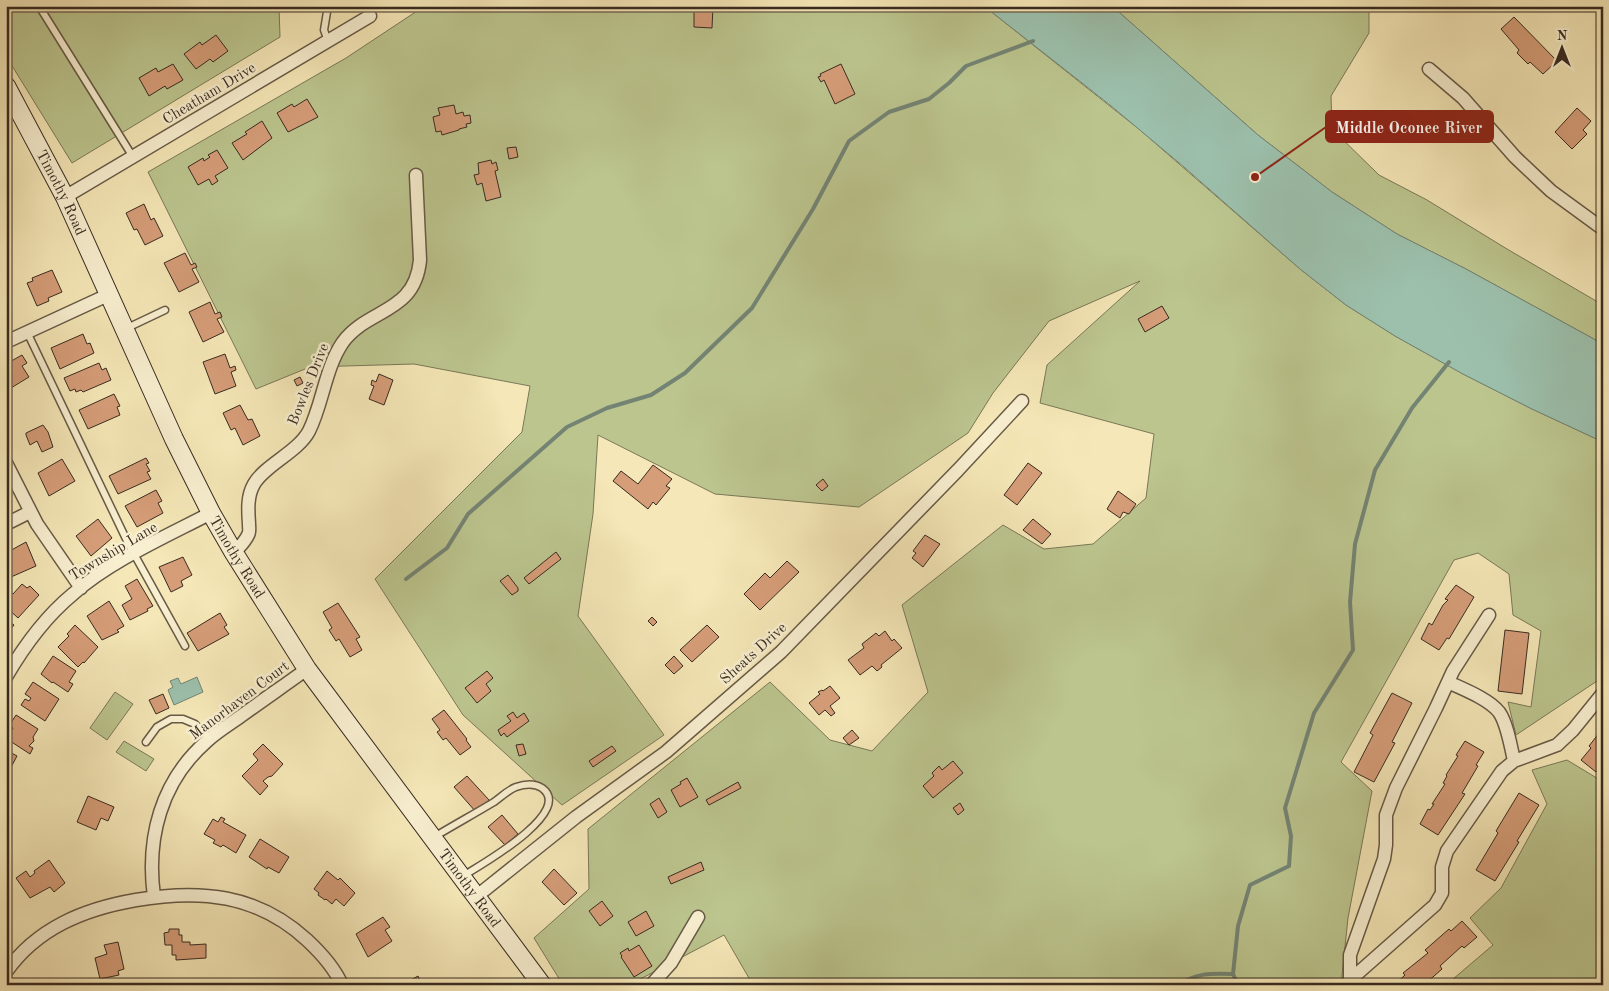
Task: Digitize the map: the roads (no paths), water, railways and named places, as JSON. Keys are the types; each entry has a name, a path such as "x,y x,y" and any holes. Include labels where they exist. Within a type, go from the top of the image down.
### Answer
{"main road":[{"name":"Timothy Road","path":"6,86 64,197 110,294 174,439 234,554 307,669 542,985"}],"street":[{"name":"Cheatham Drive","path":"64,197 370,16"},
{"path":"1429,69 1463,98 1515,157 1551,191 1603,229"},
{"name":"Bowles Drive","path":"234,554 249,534 248,504 255,482 296,446 309,431 340,348 356,329 393,307 406,295 414,283 419,271 420,260 416,175"},
{"path":"6,342 110,294"},
{"name":"Sheats Drive","path":"477,896 576,817 666,752 781,652 958,470 1022,401"},
{"path":"6,463 30,512 81,588"},
{"path":"6,524 30,512"},
{"name":"Township Lane","path":"6,677 41,625 81,588 134,554 211,513"},
{"path":"1349,983 1350,955 1384,859 1386,815 1396,788 1453,671 1489,615"},
{"name":"Manorhaven Court","path":"154,897 151,877 151,856 154,835 163,803 182,769 209,740 307,669"},
{"path":"1448,682 1491,705 1500,713 1514,761"},
{"path":"1349,983 1435,906 1442,893 1442,867 1447,851 1502,770 1514,761 1557,745 1573,730 1603,692"},
{"path":"6,972 32,943 47,931 66,920 119,903 154,897 193,894 251,904 285,922 327,961 342,985"},
{"path":"651,985 671,963 698,917"}],"lane":[{"path":"39,6 133,157"},
{"path":"328,6 324,30 328,42"},
{"path":"125,329 165,310"},
{"path":"27,332 134,554 184,646"},
{"path":"146,742 157,727 172,720 183,720 194,724 209,740"},
{"path":"432,838 494,802 515,787 536,784 545,790 548,800 547,810 541,818 503,851 462,876"}],"waterway":[{"path":"406,579 447,548 468,514 567,427 607,408 651,395 685,373 752,308 813,209 849,141 889,112 929,99 966,66 1033,41"},
{"path":"1238,985 1233,974 1238,926 1250,885 1289,866 1291,836 1285,808 1314,713 1353,650 1350,602 1355,544 1375,470 1412,408 1449,362"},
{"path":"1177,985 1191,978 1204,975 1233,974"}],"place":[{"name":"Middle Oconee River","path":"1255,177"}]}
